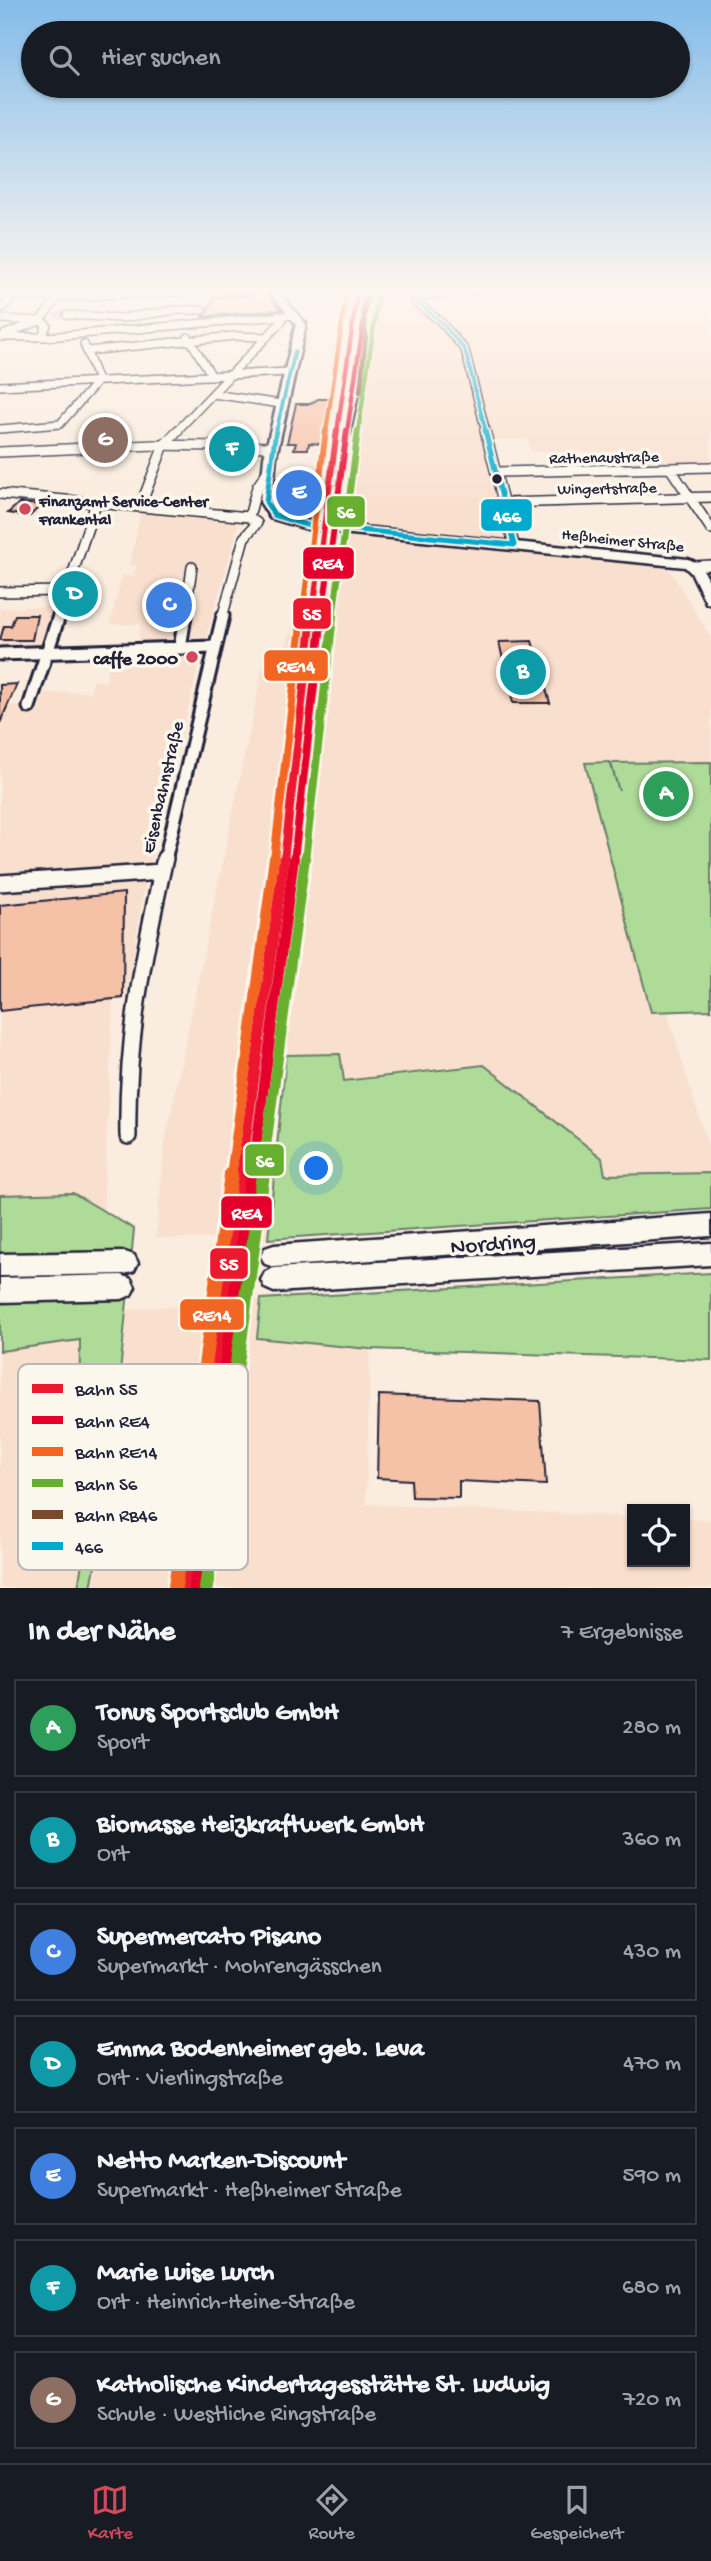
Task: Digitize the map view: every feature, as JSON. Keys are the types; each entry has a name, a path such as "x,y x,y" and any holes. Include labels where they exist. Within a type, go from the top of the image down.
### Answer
{"street":[{"path":"91,363 98,382"},
{"path":"204,363 212,376"},
{"path":"140,507 164,445 244,363"},
{"name":"Eisenbahnstraße","path":"281,519 271,512 266,502 272,447 292,363"},
{"path":"468,363 514,545"},
{"path":"0,386 289,372"},
{"path":"0,429 60,424 98,382"},
{"path":"213,394 281,404"},
{"path":"0,452 164,445 272,447"},
{"name":"Eisenbahnstraße","path":"128,1136 127,1078 134,1006 162,872 214,647 244,538 257,523 249,517 257,487 271,466"},
{"name":"Rathenaustraße","path":"497,472 711,467"},
{"path":"670,468 711,530"},
{"path":"0,494 249,517"},
{"name":"Wingertstraße","path":"504,503 711,497"},
{"path":"29,707 96,503"},
{"name":"Heßheimer Straße","path":"281,519 306,525 694,566 711,565"},
{"path":"694,566 711,600"},
{"path":"180,648 191,567"},
{"path":"0,592 67,590"},
{"path":"0,654 214,647"},
{"path":"0,883 162,872"},
{"name":"Nordring","path":"711,1225 274,1268 711,1254"},
{"path":"0,1265 124,1275 0,1290"}],"shaded area":[{"path":"370,363 711,363 711,463 599,466 592,452 531,452 527,439 481,440 505,540 513,549 669,569 711,638 711,826 630,827 610,763 585,763 652,1012 667,1011 711,1156 711,1173 605,1175 484,1065 343,1081 287,1055 268,1239 156,1238 165,1142 263,666 279,661 291,633 299,609 310,531 341,534 339,526 346,466 370,375"},
{"path":"141,511 240,520 202,651 143,893 126,999 113,1001 96,1364 18,1364 18,1570 81,1570 78,1588 0,1588 0,706 39,707 45,693 91,692 93,681 106,681 110,656 139,654 140,624 110,624 122,576 134,576 137,565 130,565"},
{"path":"55,607 42,649 0,651 0,608"},
{"path":"261,1299 258,1338 370,1350 366,1504 627,1517 627,1567 690,1567 690,1519 711,1520 711,1588 91,1588 94,1570 248,1570 248,1364 122,1364 128,1310"}],"green space":[{"path":"610,762 619,791 611,763 711,762 711,1010 651,1012 585,763"},
{"path":"340,1054 344,1081 484,1065 602,1158 605,1175 711,1173 711,1209 268,1239 286,1055"},
{"path":"73,1193 134,1229 121,1364 80,1364 80,1340 0,1351 0,1195"},
{"path":"711,1273 711,1360 369,1349 257,1338 261,1299"},
{"path":"81,1570 94,1570 91,1588 78,1588"}],"building":[{"path":"318,399 331,399 323,444 309,443 308,449 294,449 296,443 287,443 296,404 310,404"},
{"path":"287,481 316,484 312,507 281,507"},
{"name":"Finanzamt Service-Center Frankental","path":"19,503 41,505 30,516 8,513"},
{"path":"15,615 37,615 32,640 0,640 4,626 11,626"},
{"path":"532,641 550,703 513,703 499,642"},
{"path":"17,684 0,723 0,685"},
{"path":"124,893 123,998 0,1011 0,905"},
{"path":"379,1395 540,1401 546,1485 459,1481 459,1498 412,1497 411,1480 377,1478"}],"railway":[{"path":"351,432 360,392"},
{"path":"337,471 352,430"},
{"path":"324,519 335,480"}],"rail line":[{"name":"RE14","path":"205,1364 271,882 312,529 336,363"},
{"name":"S5","path":"216,1364 281,883 322,531 347,363"},
{"name":"RE4","path":"226,1364 291,884 332,532 357,363"},
{"name":"RB46","path":"360,392 363,363"},
{"name":"S6","path":"237,1364 302,886 343,534 368,363"},
{"name":"RE14","path":"175,1587 177,1570"},
{"name":"S5","path":"185,1588 187,1570"},
{"name":"RE4","path":"196,1588 198,1570"},
{"name":"S6","path":"206,1588 208,1570"}],"transit line":[{"name":"466","path":"292,363 272,447 266,502 274,515 306,525 514,545"},
{"name":"466","path":"468,363 514,545"}],"place":[{"name":"Katholische Kindertagesstätte St. Ludwig","path":"105,440"},
{"name":"Marie Luise Lurch","path":"232,449"},
{"name":"Netto Marken-Discount","path":"299,493"},
{"name":"Finanzamt Service-Center Frankental","path":"25,509"},
{"name":"Emma Bodenheimer geb. Leva","path":"75,594"},
{"name":"Supermercato Pisano","path":"169,605"},
{"name":"caffe 2000","path":"192,657"},
{"name":"Biomasse Heizkraftwerk GmbH","path":"523,672"},
{"name":"Tonus Sportsclub GmbH","path":"666,794"}]}
